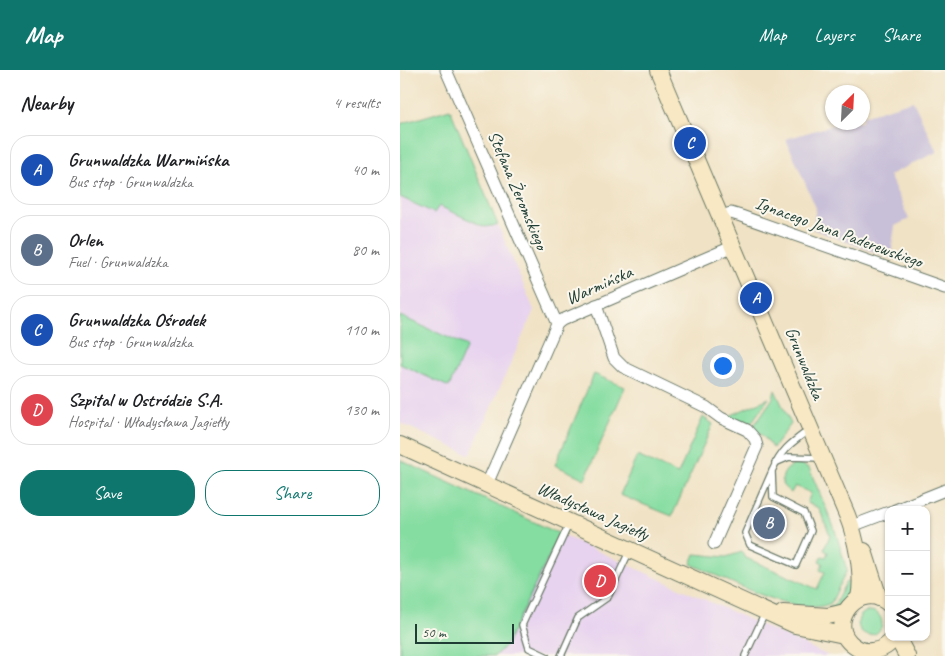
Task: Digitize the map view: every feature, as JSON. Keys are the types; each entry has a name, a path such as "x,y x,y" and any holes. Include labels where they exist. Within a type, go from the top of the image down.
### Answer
{"main road":[{"name":"Grunwaldzka","path":"658,70 884,601"},
{"name":"Władysława Jagiełły","path":"400,445 796,625 844,635"},
{"name":"Grunwaldzka","path":"853,530 860,586 859,598"},
{"path":"884,601 869,596 859,598 851,604 845,612 842,623 844,635 858,649 868,652 882,653 892,641"},
{"name":"Władysława Jagiełły","path":"768,612 828,616 845,612"},
{"path":"898,641 907,656"}],"street":[{"name":"Stefana Żeromskiego","path":"446,70 558,324"},
{"name":"Ignacego Jana Paderewskiego","path":"721,216 731,213 741,216 945,288"},
{"name":"Warmińska","path":"487,484 558,324 562,320 734,246"},
{"path":"596,305 614,358 623,367 706,407 720,418 747,430 755,438 756,446 714,544"},
{"path":"905,506 945,490"},
{"path":"853,530 885,514"}],"lane":[{"path":"772,471 773,498 804,512 811,531 796,565 750,545 744,533 775,463 784,448 810,430"},
{"path":"775,463 789,457 823,458"},
{"path":"526,656 529,648 522,626 570,522"},
{"path":"561,656 578,618 608,597 631,550"},
{"path":"745,656 768,612"},
{"path":"529,648 546,656"}],"shaded area":[{"path":"913,101 937,152 889,175 909,219 895,226 892,246 896,260 812,229 816,208 786,139 825,127 825,130 870,130 870,114"},
{"path":"400,197 434,213 438,206 485,227 498,225 534,310 470,455 400,423"},
{"path":"560,534 829,656 495,656 507,643"}],"green space":[{"path":"450,109 498,225 485,227 439,206 434,213 400,197 400,124"},
{"path":"400,316 467,346 449,387 400,364"},
{"path":"594,374 625,387 585,479 555,465"},
{"path":"775,390 791,424 773,448 753,427 773,398"},
{"path":"769,398 749,426 725,418"},
{"path":"703,417 713,424 672,516 620,495 637,456 678,474"},
{"path":"400,460 560,534 507,643 495,656 400,656"},
{"path":"796,464 809,468 834,527 847,570 831,603 817,607 781,602 741,587 691,564 695,554 726,557 742,552 744,557 817,589 825,572 820,570 823,563 819,561 822,556 826,557 828,552 824,550 830,535 819,508 807,503 811,493 795,486 791,493 783,486 782,478 785,472"},
{"path":"846,582 853,582 850,592 836,607 826,610 835,604"},
{"path":"870,611 878,615 882,623 878,631 870,635 862,631 858,623 862,615"}],"place":[{"name":"Grunwaldzka Ośrodek","path":"690,143"},
{"name":"Grunwaldzka Warmińska","path":"756,298"},
{"name":"Orlen","path":"769,523"},
{"name":"Szpital w Ostródzie S.A.","path":"600,581"}]}
